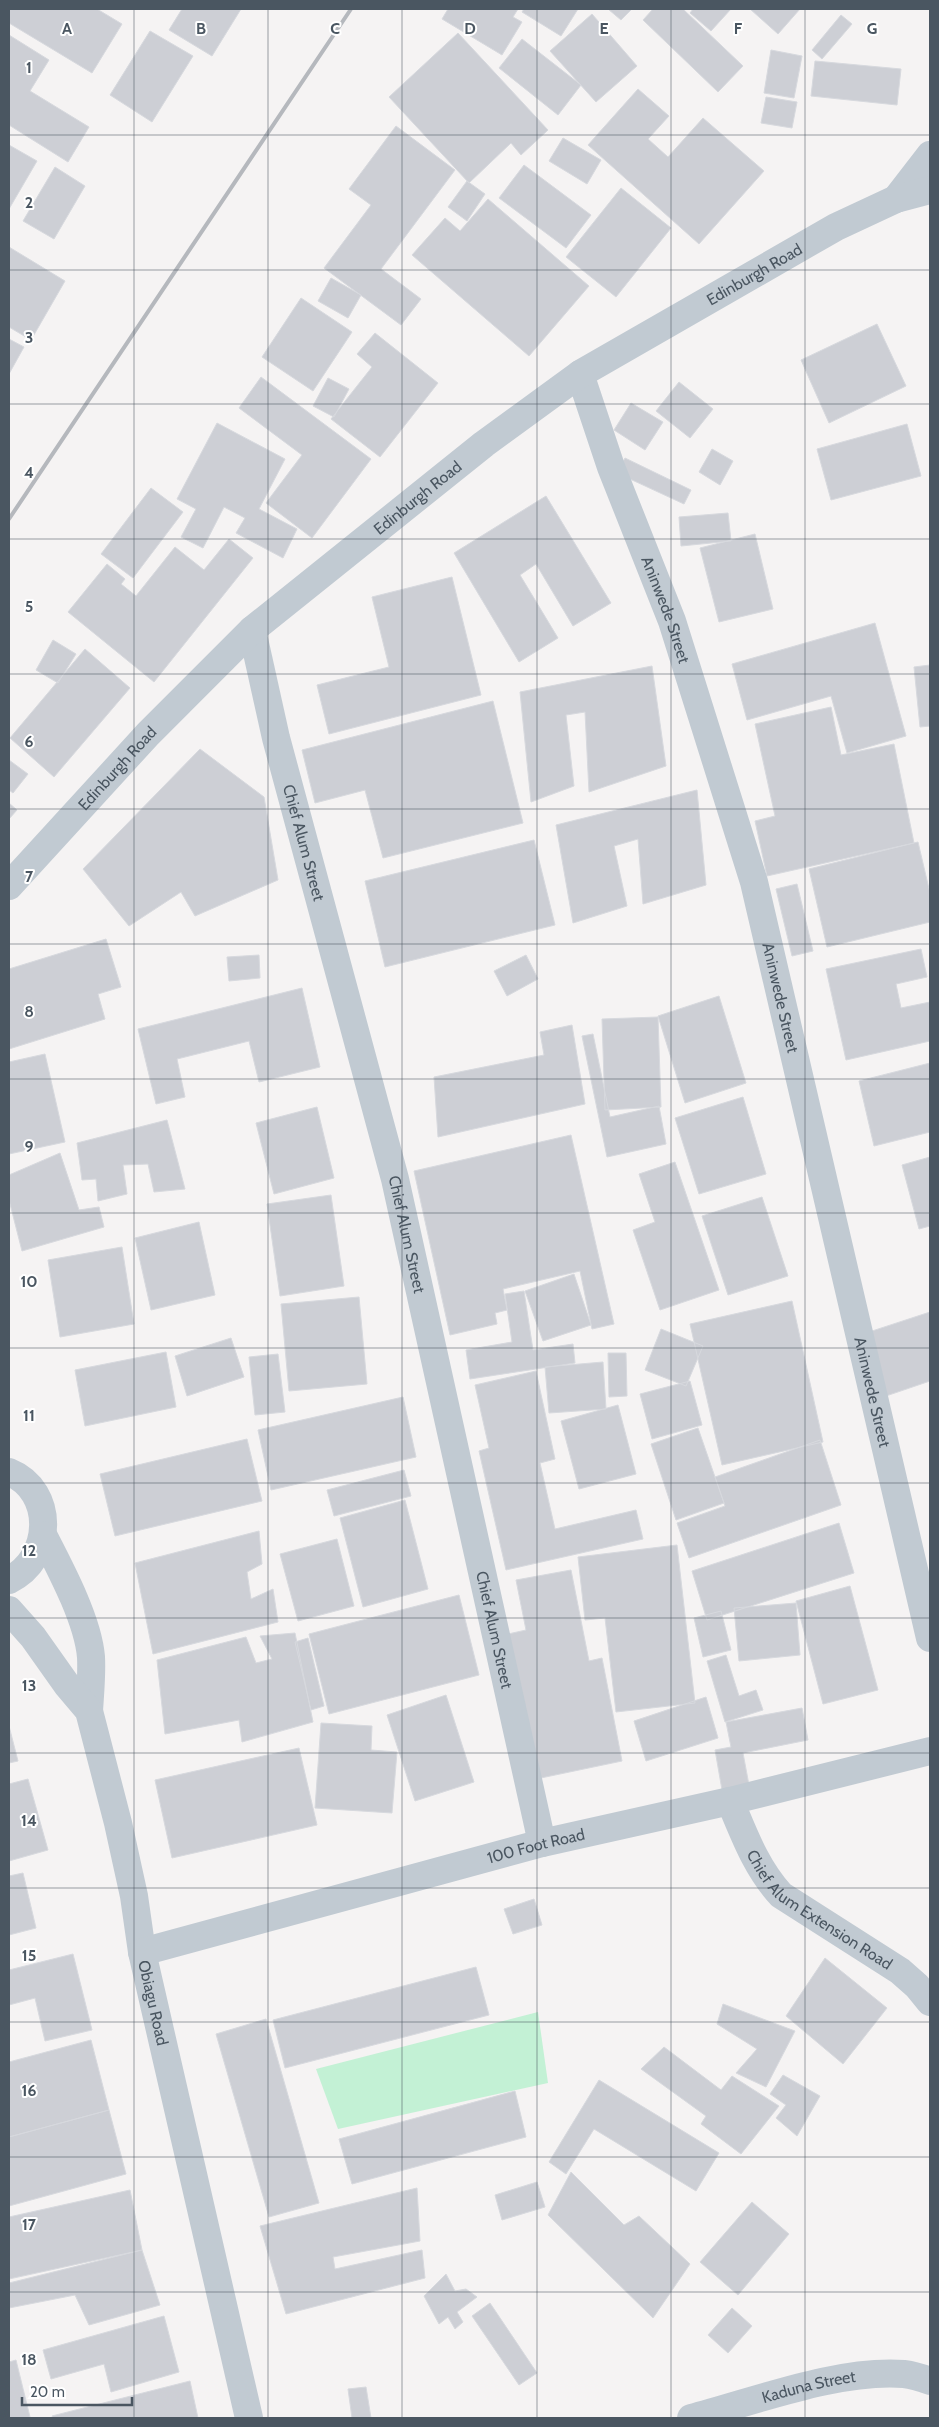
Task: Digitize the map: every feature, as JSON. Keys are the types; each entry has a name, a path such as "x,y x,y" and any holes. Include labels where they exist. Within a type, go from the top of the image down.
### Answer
{"street":[{"path":"896,198 930,155"},
{"path":"896,198 930,190"},
{"name":"Edinburgh Road","path":"9,886 148,734 252,630 484,444 580,374 836,226 896,198"},
{"name":"Aninwede Street","path":"580,374 611,466 672,621 754,882 930,1638"},
{"name":"Chief Alum Street","path":"252,630 276,738 395,1179 542,1842"},
{"path":"9,1580 30,1563 36,1555 43,1535 44,1525 40,1506 29,1486 10,1468"},
{"path":"43,1535 68,1586 89,1648 91,1656 89,1711"},
{"name":"Obiagu Road","path":"9,1610 33,1637 67,1685 89,1711 132,1886 142,1952 249,2418"},
{"name":"100 Foot Road","path":"142,1952 542,1842 730,1801 930,1751"},
{"name":"Chief Alum Extension Road","path":"730,1801 758,1864 766,1878 781,1895 900,1971 917,1986 930,2002"},
{"name":"Kaduna Street","path":"691,2418 812,2385 865,2375 906,2374 930,2381"}],"green space":[{"path":"538,2012 548,2083 338,2129 316,2069"}],"building":[{"path":"9,9 97,9 122,24 92,73 9,23"},
{"path":"182,9 241,9 212,56 169,30"},
{"path":"448,9 518,9 513,17 522,22 502,55 442,19"},
{"path":"524,9 578,9 561,36 522,12"},
{"path":"608,9 632,9 621,20"},
{"path":"653,9 683,9 743,66 718,92 643,20"},
{"path":"693,9 731,9 711,31 690,13"},
{"path":"750,9 800,9 778,34"},
{"path":"592,14 637,66 596,102 550,51"},
{"path":"841,15 852,24 822,59 812,50"},
{"path":"150,31 193,56 152,122 110,95"},
{"path":"458,33 548,130 521,155 511,143 469,183 389,97"},
{"path":"9,35 49,60 30,91 89,127 68,162 9,125"},
{"path":"522,39 581,85 558,115 499,68"},
{"path":"771,50 802,56 794,98 764,93"},
{"path":"815,61 901,69 897,105 811,96"},
{"path":"638,89 669,116 648,139 668,157 703,118 764,171 699,244 588,145"},
{"path":"766,97 797,102 792,128 761,123"},
{"path":"396,126 455,170 381,269 421,299 401,325 324,268 371,205 349,189"},
{"path":"563,138 601,160 587,184 549,161"},
{"path":"9,145 37,161 9,209"},
{"path":"524,165 591,215 566,248 499,198"},
{"path":"55,167 85,186 54,239 23,221"},
{"path":"467,181 485,194 467,221 448,207"},
{"path":"621,188 671,228 616,297 566,257"},
{"path":"488,199 589,286 529,356 412,255 445,218 460,231"},
{"path":"9,247 65,281 31,340 9,327"},
{"path":"331,278 361,295 348,318 318,301"},
{"path":"301,298 352,332 313,391 262,357"},
{"path":"877,324 906,386 829,423 801,360"},
{"path":"375,333 438,383 380,457 331,419 372,367 357,354"},
{"path":"9,339 24,347 9,374"},
{"path":"261,377 371,459 312,538 266,503 302,455 239,408"},
{"path":"328,378 349,389 334,417 313,406"},
{"path":"679,382 713,409 690,438 656,411"},
{"path":"631,403 663,422 645,450 614,430"},
{"path":"217,423 285,459 259,509 297,529 283,558 236,533 245,518 224,507 203,548 181,537 196,509 177,499"},
{"path":"907,424 921,476 831,500 817,449"},
{"path":"712,449 733,461 720,485 699,472"},
{"path":"625,458 691,490 684,504 617,473"},
{"path":"151,488 183,512 133,578 101,554"},
{"path":"546,496 611,603 573,626 536,564 520,575 558,638 519,662 454,553"},
{"path":"728,513 731,541 681,546 679,517"},
{"path":"755,534 773,609 719,622 700,548"},
{"path":"229,539 253,558 154,682 68,612 107,564 125,579 121,584 136,596 175,547 204,570"},
{"path":"452,577 481,695 329,734 317,685 389,667 372,597"},
{"path":"875,623 906,736 847,753 831,696 747,720 732,664"},
{"path":"53,640 76,654 58,683 36,670"},
{"path":"85,649 130,688 54,777 10,738"},
{"path":"930,665 930,726 920,727 914,667"},
{"path":"652,666 666,766 589,792 585,712 566,715 574,786 531,802 520,692"},
{"path":"493,701 523,823 383,858 365,790 315,803 302,750"},
{"path":"831,707 841,755 894,744 914,843 767,876 755,821 775,816 755,724"},
{"path":"200,749 264,797 278,880 195,916 181,892 129,926 83,869"},
{"path":"9,760 28,774 13,793 9,790"},
{"path":"697,790 706,885 643,904 638,839 614,846 627,906 573,923 556,825"},
{"path":"9,803 17,810 9,819"},
{"path":"534,840 555,925 385,967 365,881"},
{"path":"918,842 930,893 930,922 827,947 809,869"},
{"path":"797,884 813,951 792,956 776,889"},
{"path":"106,939 121,987 98,994 105,1019 9,1049 9,969"},
{"path":"921,949 927,977 896,984 901,1008 930,1002 930,1041 846,1060 826,969"},
{"path":"259,955 260,978 229,981 227,957"},
{"path":"526,955 538,979 507,996 494,971"},
{"path":"302,988 320,1067 259,1082 249,1041 177,1059 185,1097 156,1104 138,1029"},
{"path":"719,996 746,1083 685,1103 658,1016"},
{"path":"658,1017 661,1107 605,1110 602,1019"},
{"path":"572,1025 585,1104 438,1137 434,1077 544,1055 540,1032"},
{"path":"593,1034 610,1117 659,1106 666,1144 607,1157 582,1036"},
{"path":"45,1054 65,1142 9,1154 9,1062"},
{"path":"930,1063 930,1132 874,1146 859,1081"},
{"path":"743,1097 766,1174 699,1194 675,1118"},
{"path":"317,1107 334,1178 274,1194 256,1123"},
{"path":"167,1120 185,1189 154,1192 148,1164 123,1165 127,1194 98,1201 96,1179 82,1180 77,1143"},
{"path":"571,1135 614,1324 592,1329 580,1271 503,1289 507,1310 495,1313 497,1324 450,1335 414,1171"},
{"path":"60,1153 79,1210 99,1207 104,1227 22,1251 9,1200 9,1175"},
{"path":"930,1157 930,1226 919,1229 902,1165"},
{"path":"675,1162 719,1290 660,1310 633,1230 655,1222 639,1174"},
{"path":"331,1195 344,1286 280,1296 267,1204"},
{"path":"762,1197 788,1276 728,1295 702,1216"},
{"path":"199,1222 215,1295 151,1310 135,1238"},
{"path":"122,1247 134,1324 60,1337 48,1260"},
{"path":"574,1274 591,1325 543,1341 525,1291"},
{"path":"524,1291 533,1350 573,1344 575,1363 470,1379 466,1350 512,1342 505,1294"},
{"path":"359,1297 367,1384 289,1391 281,1304"},
{"path":"792,1301 823,1442 722,1465 690,1324"},
{"path":"930,1312 930,1381 883,1397 863,1334"},
{"path":"661,1329 703,1346 686,1386 645,1370"},
{"path":"231,1338 244,1377 187,1396 175,1356"},
{"path":"166,1352 176,1407 85,1426 75,1370"},
{"path":"608,1353 626,1353 627,1396 609,1397"},
{"path":"278,1354 285,1412 255,1415 249,1357"},
{"path":"603,1362 606,1409 549,1413 545,1367"},
{"path":"536,1371 555,1459 540,1463 555,1529 636,1510 643,1539 506,1570 479,1451 489,1448 475,1385"},
{"path":"690,1381 702,1425 652,1439 640,1394"},
{"path":"403,1397 416,1457 271,1490 258,1430"},
{"path":"618,1405 636,1474 579,1489 561,1421"},
{"path":"698,1428 724,1503 676,1520 651,1444"},
{"path":"247,1439 262,1501 115,1536 100,1474"},
{"path":"820,1440 841,1505 689,1558 677,1523 725,1506 715,1477"},
{"path":"404,1470 411,1496 334,1516 327,1490"},
{"path":"405,1500 428,1589 363,1607 340,1518"},
{"path":"839,1523 854,1573 707,1620 692,1571"},
{"path":"259,1531 262,1564 247,1572 251,1599 273,1589 278,1622 153,1654 135,1563"},
{"path":"337,1539 354,1606 298,1621 280,1554"},
{"path":"677,1545 695,1703 616,1712 605,1618 585,1620 578,1557"},
{"path":"571,1570 589,1661 602,1658 622,1761 536,1779 508,1634 526,1630 516,1580"},
{"path":"850,1586 878,1690 823,1704 796,1601"},
{"path":"459,1595 479,1675 329,1714 309,1634"},
{"path":"796,1603 800,1655 739,1661 734,1608"},
{"path":"721,1611 731,1650 703,1657 694,1618"},
{"path":"295,1633 313,1722 242,1742 239,1720 165,1734 157,1660 246,1637 256,1663 272,1659 260,1636"},
{"path":"308,1638 324,1706 311,1710 295,1642"},
{"path":"726,1655 739,1696 756,1690 763,1710 725,1722 707,1661"},
{"path":"446,1695 474,1782 415,1801 387,1715"},
{"path":"706,1697 718,1738 646,1761 634,1721"},
{"path":"802,1708 808,1740 743,1753 749,1785 722,1790 715,1750 731,1747 726,1722"},
{"path":"321,1723 372,1726 371,1750 397,1752 392,1813 315,1808"},
{"path":"9,1726 18,1761 9,1763"},
{"path":"299,1748 317,1825 172,1858 155,1780"},
{"path":"28,1779 48,1850 9,1861 9,1784"},
{"path":"23,1873 36,1928 9,1935 9,1876"},
{"path":"534,1899 542,1925 513,1934 504,1909"},
{"path":"73,1954 92,2030 45,2041 35,1998 9,2005 9,1970"},
{"path":"825,1958 887,2008 843,2064 786,2016"},
{"path":"476,1967 489,2015 285,2068 273,2020"},
{"path":"723,2004 795,2031 766,2087 736,2073 757,2049 717,2024"},
{"path":"266,2019 319,2203 269,2217 216,2034"},
{"path":"91,2040 109,2110 9,2137 9,2062"},
{"path":"664,2047 721,2090 732,2076 779,2106 741,2154 701,2124 706,2116 641,2069"},
{"path":"783,2075 820,2096 797,2136 776,2118 786,2105 770,2094"},
{"path":"599,2080 719,2153 696,2191 594,2129 566,2174 549,2162"},
{"path":"515,2091 526,2137 352,2184 339,2139"},
{"path":"109,2110 126,2174 9,2206 9,2137"},
{"path":"571,2172 624,2225 639,2216 690,2264 653,2318 548,2215"},
{"path":"537,2182 545,2207 502,2220 495,2195"},
{"path":"417,2188 420,2241 333,2257 335,2269 422,2250 425,2278 286,2314 260,2226"},
{"path":"130,2190 142,2250 9,2279 9,2217"},
{"path":"752,2202 789,2234 738,2295 700,2262"},
{"path":"142,2250 160,2305 89,2325 75,2295 9,2308 9,2283"},
{"path":"446,2274 455,2291 466,2289 477,2297 457,2312 463,2322 455,2329 448,2317 439,2324 424,2296"},
{"path":"490,2303 537,2373 519,2385 472,2316"},
{"path":"732,2308 752,2326 728,2353 708,2335"},
{"path":"164,2316 179,2372 111,2392 104,2364 51,2379 43,2350"},
{"path":"16,2360 30,2417 25,2418 9,2418 9,2362"},
{"path":"190,2381 198,2418 53,2418 52,2416"},
{"path":"366,2387 371,2418 352,2418 348,2389"}],"railway":[{"path":"9,519 351,9"}]}
